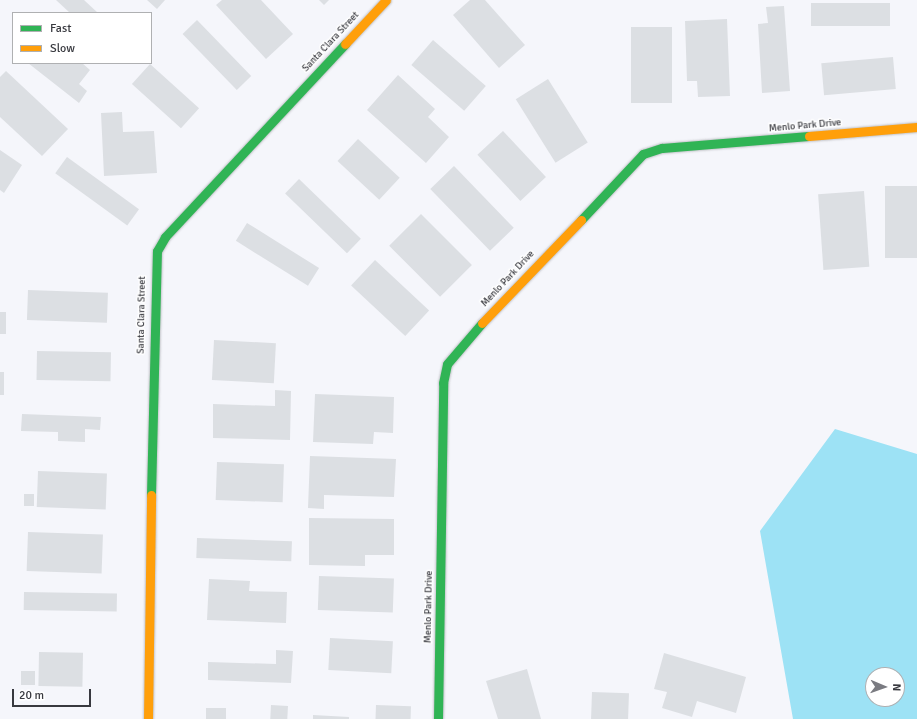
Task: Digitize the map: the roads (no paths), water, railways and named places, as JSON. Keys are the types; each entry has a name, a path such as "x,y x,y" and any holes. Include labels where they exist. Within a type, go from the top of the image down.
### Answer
{"street":[{"name":"Santa Clara Street","path":"148,719 154,267 157,251 175,226 386,0"},
{"name":"Menlo Park Drive","path":"438,719 443,383 447,364 456,350 643,154 662,148 917,127"}],"water":[{"path":"835,429 917,454 917,719 793,719 760,531"}]}
